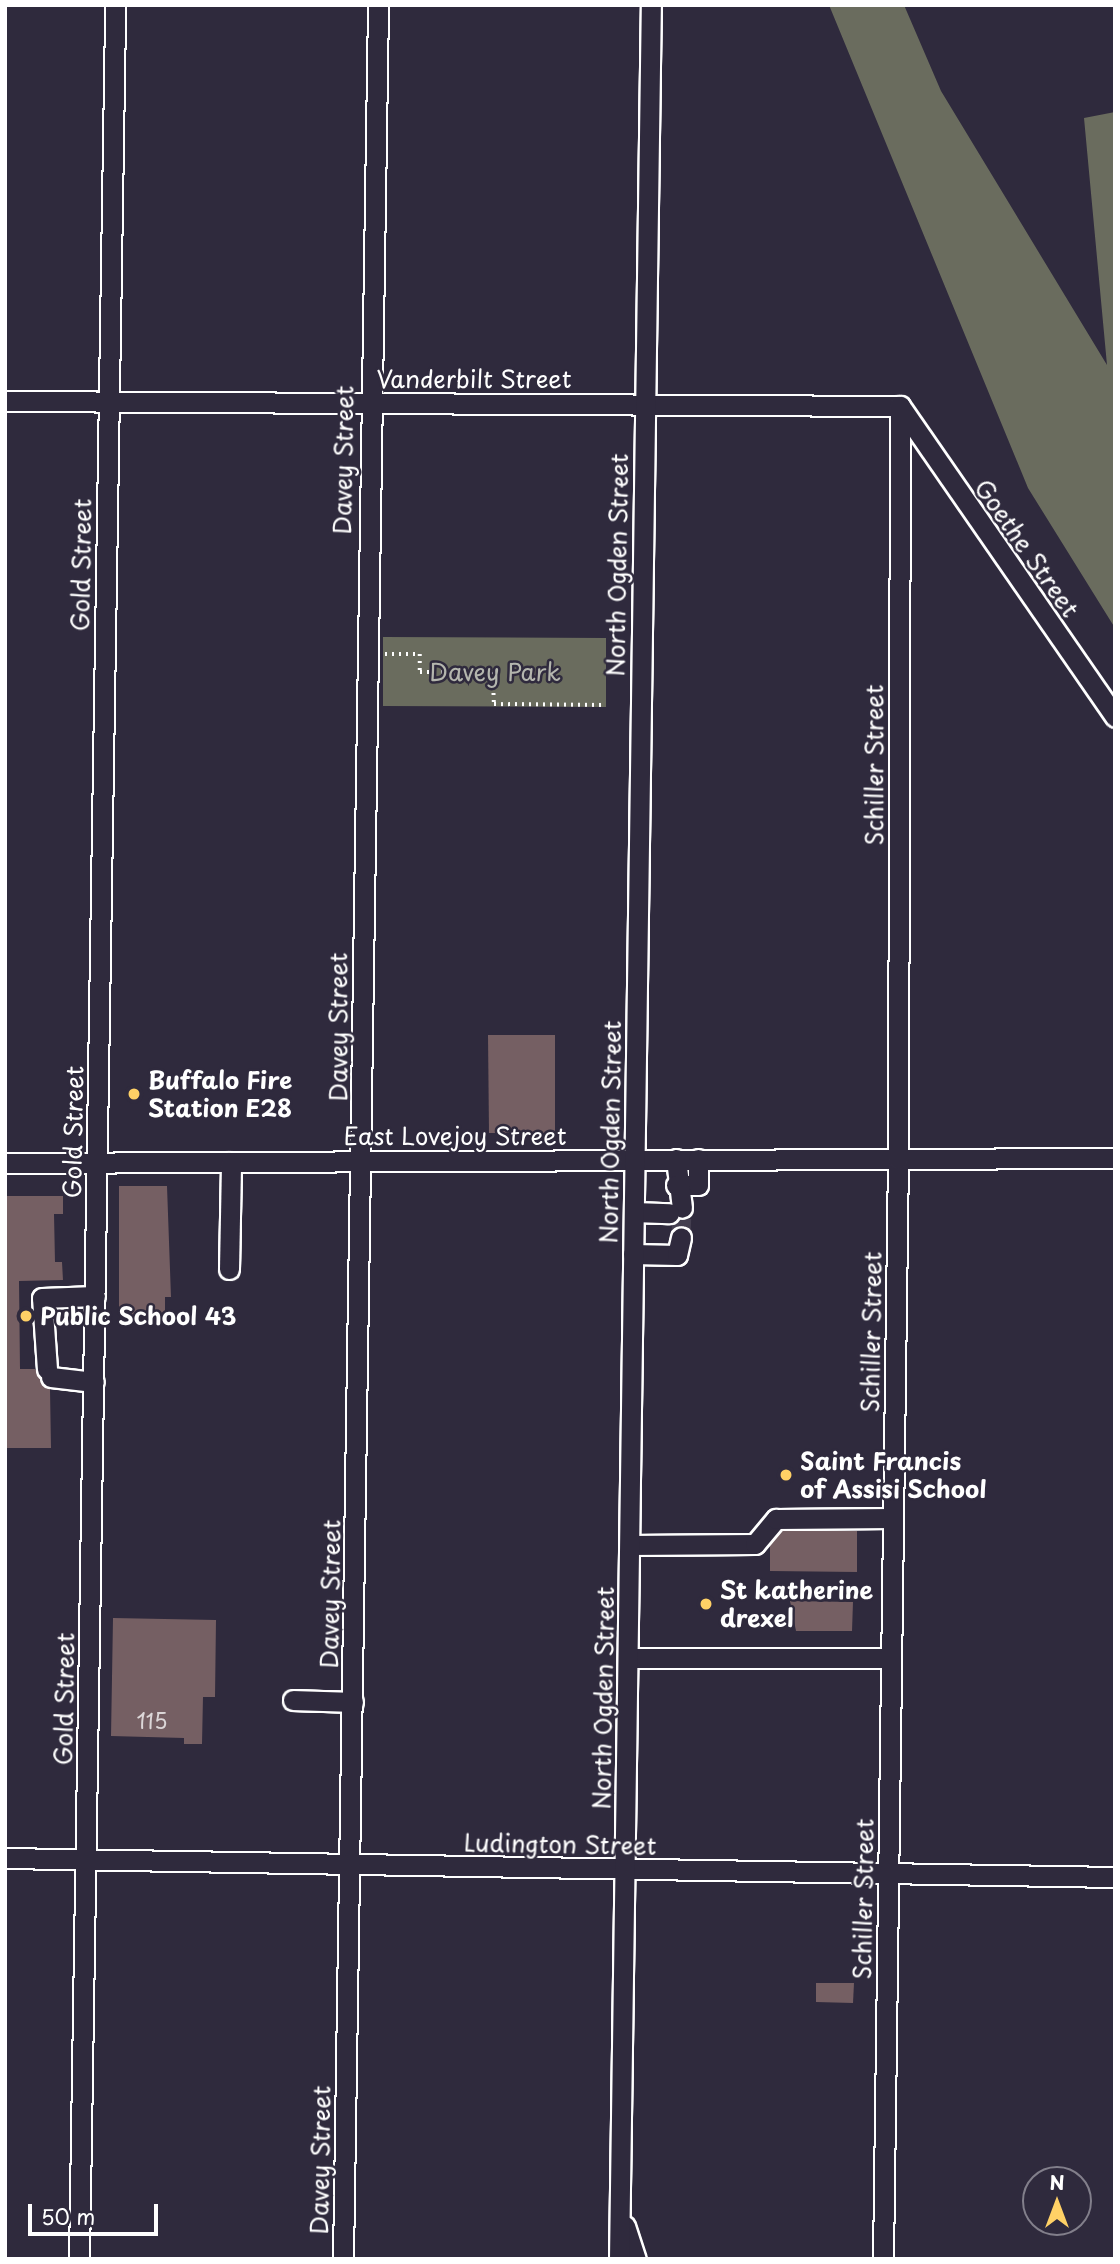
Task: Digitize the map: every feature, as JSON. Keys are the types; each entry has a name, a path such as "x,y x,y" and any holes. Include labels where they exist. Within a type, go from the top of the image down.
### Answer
{"street":[{"name":"Gold Street","path":"79,2259 107,401 116,5"},
{"name":"Davey Street","path":"343,2259 362,1160 368,404 378,5"},
{"name":"North Ogden Street","path":"619,2259 651,5"},
{"name":"Vanderbilt Street","path":"5,401 900,406"},
{"name":"Goethe Street","path":"900,406 1115,717"},
{"name":"Schiller Street","path":"883,2259 889,1658 898,1159 900,406"},
{"name":"East Lovejoy Street","path":"5,1163 1115,1158"},
{"path":"675,1203 676,1159"},
{"path":"634,1212 675,1203 698,1185 698,1159"},
{"path":"229,1269 231,1162"},
{"path":"633,1254 677,1255 676,1239"},
{"path":"94,1382 49,1373 41,1298 95,1296"},
{"path":"630,1545 755,1544 776,1519 892,1518"},
{"path":"629,1658 889,1658"},
{"path":"293,1700 353,1702"},
{"name":"Ludington Street","path":"5,1858 1115,1877"},
{"path":"620,2201 636,2259"}],"path":[{"path":"385,654 420,654 420,672 493,672 494,704 604,705"}],"green space":[{"path":"829,5 904,5 941,91 1107,365 1084,118 1115,112 1115,628 1028,488"},
{"name":"Davey Park","path":"383,637 606,638 606,707 383,706"}],"building":[{"path":"488,1035 555,1035 555,1133 489,1133"},
{"path":"119,1186 167,1186 171,1297 165,1297 165,1315 119,1315"},
{"path":"5,1196 63,1196 63,1214 54,1214 55,1262 62,1262 63,1280 19,1281 20,1369 35,1369 50,1389 51,1448 5,1448"},
{"path":"782,1531 857,1531 857,1572 770,1571 770,1545"},
{"path":"790,1601 853,1602 852,1631 796,1631"},
{"path":"113,1618 216,1620 215,1697 203,1697 202,1744 184,1744 184,1738 111,1736"},
{"path":"816,1983 854,1983 853,2003 816,2002"}],"tunnel":[{"path":"681,1237 682,1208"}],"place":[{"name":"Buffalo Fire Station E28","path":"134,1094"},
{"name":"Public School 43","path":"26,1316"},
{"name":"Saint Francis of Assisi School","path":"786,1475"},
{"name":"St katherine drexel","path":"706,1604"}]}
